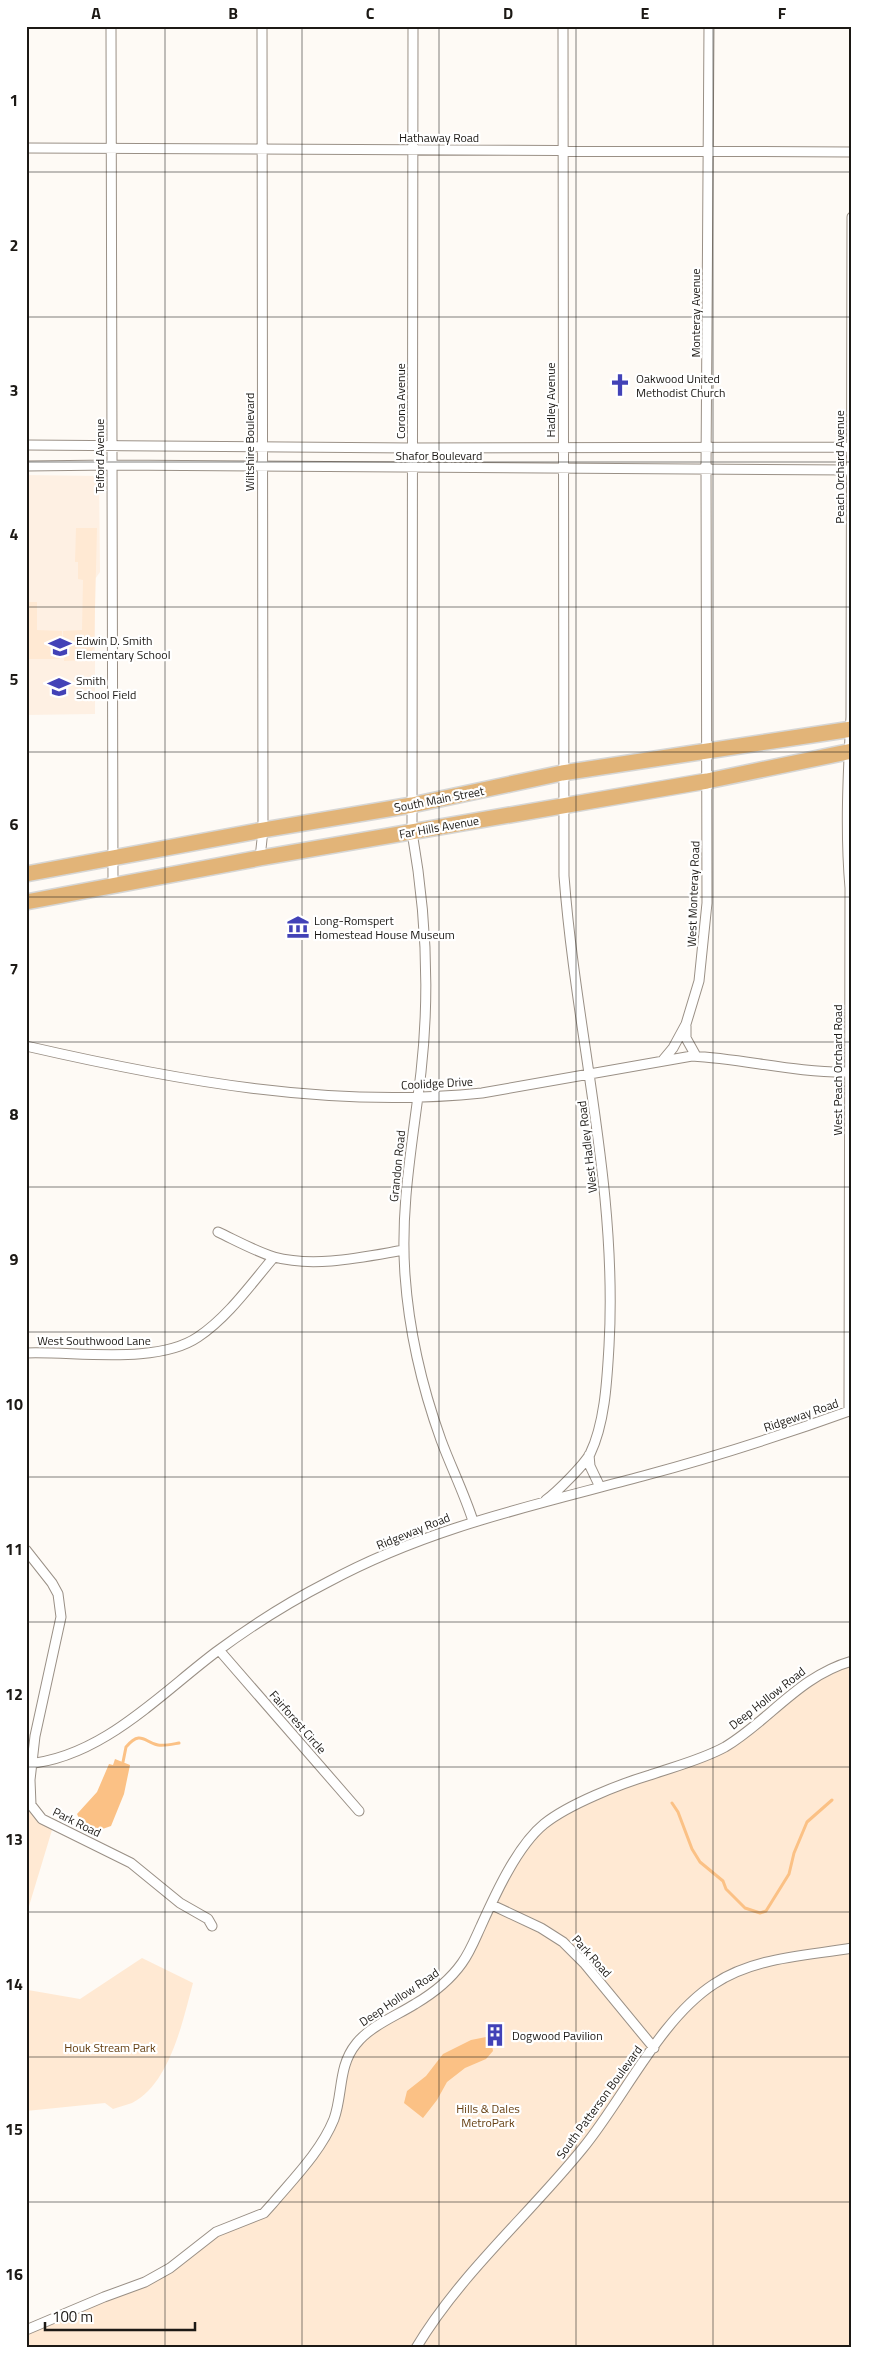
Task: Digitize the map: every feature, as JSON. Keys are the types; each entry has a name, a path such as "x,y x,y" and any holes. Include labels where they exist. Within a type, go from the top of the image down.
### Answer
{"main road":[{"name":"South Main Street","path":"26,874 263,830 412,805 562,773 851,725"},
{"name":"Far Hills Avenue","path":"26,902 260,858 706,781 851,751"}],"street":[{"name":"Telford Avenue","path":"111,26 113,886"},
{"name":"Wiltshire Boulevard","path":"260,858 263,830 262,26"},
{"name":"Corona Avenue","path":"412,26 412,805"},
{"name":"Hadley Avenue","path":"562,773 563,26"},
{"name":"Monteray Avenue","path":"707,750 706,447 709,26"},
{"name":"Hathaway Road","path":"26,148 852,152"},
{"name":"Peach Orchard Avenue","path":"851,725 852,217"},
{"name":"Shafor Boulevard","path":"26,445 112,444 412,448 852,447"},
{"name":"Shafor Boulevard","path":"26,466 852,470"},
{"name":"West Peach Orchard Road","path":"850,1411 851,725"},
{"name":"West Monteray Road","path":"663,1060 673,1048 686,1024 699,981 706,932 707,750"},
{"name":"West Hadley Road","path":"546,1500 558,1491 589,1455 606,1394 611,1292 603,1166 577,1000 568,924 562,773"},
{"name":"Grandon Road","path":"412,805 412,832 421,891 426,981 418,1098 406,1181 404,1250 408,1311 423,1383 441,1441 473,1521"},
{"path":"686,1024 686,1038 696,1056"},
{"name":"Coolidge Drive","path":"26,1046 188,1080 268,1090 418,1098 482,1093 663,1060 696,1056 719,1057 794,1070 849,1072"},
{"path":"218,1232 274,1257 326,1261 404,1250"},
{"name":"West Southwood Lane","path":"26,1352 129,1354 158,1352 183,1345 209,1329 243,1295 274,1257"},
{"name":"Ridgeway Road","path":"29,1764 66,1756 87,1747 121,1726 219,1650 293,1600 330,1580 402,1547 473,1521 714,1456 850,1411"},
{"path":"589,1455 590,1466 600,1487"},
{"name":"Park Road","path":"26,1550 52,1583 58,1594 61,1617 29,1764 29,1797 36,1813 64,1831 130,1863 180,1903 208,1919 212,1926"},
{"name":"Fairforest Circle","path":"219,1650 359,1811"},
{"name":"Deep Hollow Road","path":"26,2330 145,2282 170,2268 216,2232 264,2213 324,2140 335,2116 343,2068 348,2055 357,2042 375,2028 416,2004 450,1977 471,1949 506,1873 537,1830 569,1809 610,1790 688,1763 724,1747 744,1734 806,1682 823,1671 852,1661"},
{"name":"Park Road","path":"492,1904 541,1928 563,1942 584,1963 654,2048"},
{"name":"South Patterson Boulevard","path":"416,2348 435,2318 468,2275 583,2148 654,2048 691,2003 714,1983 731,1974 773,1960 852,1948"}],"shaded area":[{"name":"Edwin D. Smith Elementary School","path":"26,475 99,476 100,572 95,579 95,714 26,715"},
{"path":"115,1759 130,1765 124,1794 111,1826 94,1832 82,1824 77,1814 97,1792 109,1764 113,1765"},
{"path":"486,2037 492,2045 493,2051 486,2059 465,2068 447,2082 437,2100 423,2118 404,2103 407,2091 426,2076 443,2054 471,2040"}],"green space":[{"path":"76,528 97,528 94,648 85,660 64,661 63,631 82,630 83,580 78,579 78,562 75,562"},
{"path":"26,602 37,602 37,630 62,631 63,656 59,659 26,659"},
{"name":"Hills & Dales MetroPark","path":"852,1661 852,2348 26,2348 26,2330 145,2282 203,2241 263,2213 324,2140 357,2042 450,1977 537,1830 569,1809 724,1747 788,1696"},
{"path":"26,1801 38,1820 52,1830 26,1916"},
{"name":"Houk Stream Park","path":"142,1958 193,1983 173,2050 156,2081 145,2094 132,2103 113,2109 105,2103 26,2111 26,1987 28,1990 80,1999"}],"waterway":[{"path":"123,1762 126,1747 136,1739 143,1739 158,1745 179,1743"},
{"path":"672,1803 678,1812 692,1849 700,1862 723,1881 726,1889 745,1908 760,1913 766,1911 789,1874 794,1853 807,1822 832,1800"}],"place":[{"name":"Oakwood United Methodist Church","path":"620,385"},
{"name":"Edwin D. Smith Elementary School","path":"60,647"},
{"name":"Smith School Field","path":"59,687"},
{"name":"Long-Romspert Homestead House Museum","path":"298,927"},
{"name":"Dogwood Pavilion","path":"495,2035"}]}
